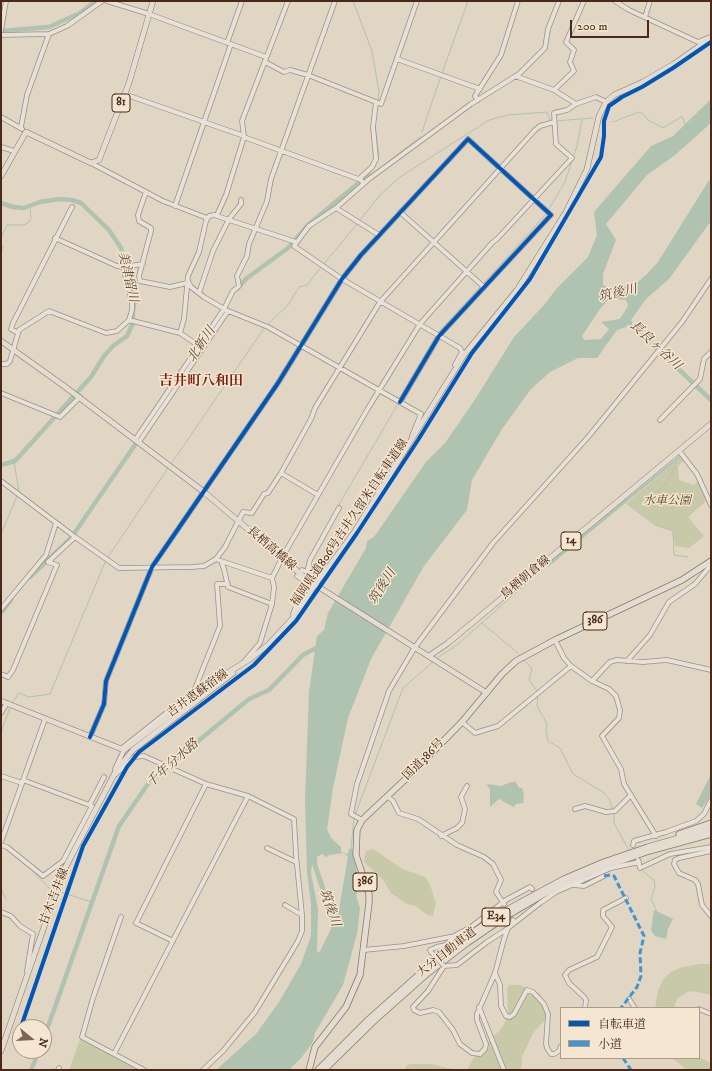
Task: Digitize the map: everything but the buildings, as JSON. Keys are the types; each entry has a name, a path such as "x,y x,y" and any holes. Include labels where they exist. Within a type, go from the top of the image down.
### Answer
{"highway":[{"name":"国道386号","path":"309,1070 315,1047 346,1008 360,975 364,950 369,894 356,855 355,843 358,817 387,796 462,722 516,661 555,640 682,580 711,561"},
{"path":"625,854 711,823"},
{"name":"大分自動車道","path":"320,1070 396,995 463,939 503,912 582,871 625,854 711,829"},
{"name":"大分自動車道","path":"320,1070 428,973 467,943 505,917 546,893 588,873 672,844 711,834"}],"main road":[{"name":"81","path":"91,163 101,157 124,94 153,1"},
{"path":"487,693 316,586 352,534 410,444 464,356 517,290 566,212 587,169 593,148 599,116 606,102 614,95 643,82 674,64 711,37"},
{"path":"1,176 26,132 91,163"},
{"name":"長栖高橋線","path":"1,341 80,397 204,492 283,560 316,586"},
{"name":"鳥栖朝倉線","path":"429,656 448,643 681,452 711,424"},
{"name":"吉井恵蘇宿線","path":"122,749 219,678 243,664 269,644 294,617 316,586"},
{"name":"甘木吉井線","path":"1,1051 63,872 110,780 123,760 132,750 243,664"},
{"path":"1,701 122,749"}],"street":[{"path":"1,31 6,1"},
{"path":"1,35 49,34 66,26 102,1"},
{"path":"106,1 149,14 229,44 265,60 284,72 290,70 308,75 378,103"},
{"path":"175,206 205,123 207,110 242,1"},
{"path":"217,215 226,195 244,137 242,121 288,1"},
{"path":"137,441 226,310 233,291 239,286 237,276 247,256 249,244 255,227 267,201 271,179 335,1"},
{"path":"417,1 378,103 373,127 376,159 372,167 336,208 309,226 295,242 294,246 342,280 460,348 462,352 454,371"},
{"path":"477,98 480,89 501,55 518,1"},
{"path":"361,181 477,98 515,76 545,48 548,29 559,1"},
{"path":"554,90 574,71 570,62 574,50 566,42 584,1"},
{"path":"615,1 629,10 698,42 711,37"},
{"path":"645,17 650,1"},
{"path":"21,127 27,95 49,34"},
{"path":"396,59 480,89"},
{"path":"515,76 554,90 576,104"},
{"path":"124,94 361,181"},
{"path":"243,664 260,643 272,604 274,587 272,578 282,558 379,390 420,324 492,243 572,158 556,144 554,113 567,110 576,104 596,97 606,102"},
{"path":"1,117 21,127 26,132"},
{"path":"1,480 73,536 120,568 204,566 216,559 244,512 252,513 264,494 268,493 281,473 315,408 380,302 432,242 535,130 540,126 554,122"},
{"path":"90,737 104,704 106,681 152,567 302,346 342,280 379,235 468,139 551,215 439,336 400,402"},
{"path":"1,147 14,152"},
{"path":"91,163 175,206 207,218 217,215 295,242"},
{"path":"146,192 138,215 139,222 151,228 151,231 142,264 140,282 170,287 188,282"},
{"path":"199,293 213,251 229,219 241,204 242,200"},
{"path":"18,333 11,329 13,323 72,207"},
{"path":"336,208 359,221 379,235"},
{"path":"400,212 484,287"},
{"path":"180,333 184,319 188,282 207,218"},
{"path":"55,238 117,266 142,264"},
{"path":"125,266 132,303 132,321"},
{"path":"358,817 351,814 357,784 382,710 394,680 413,646 493,543 589,436 670,337 711,280"},
{"path":"188,282 191,287 199,293 226,310 266,327 302,346 421,414 410,444"},
{"path":"137,441 199,346 226,310"},
{"path":"1,364 7,364 20,330 51,311 106,333 117,331 132,321 180,333 199,346"},
{"path":"660,420 700,379 704,359 711,352"},
{"path":"1,393 60,417 80,397"},
{"path":"681,452 697,474 711,505"},
{"path":"281,473 318,495"},
{"path":"302,570 307,572 310,560 339,508"},
{"path":"1,609 46,555 56,523"},
{"path":"1,674 8,677 13,670 57,565 48,562 73,536"},
{"path":"216,559 272,578"},
{"path":"221,561 228,587 272,604"},
{"path":"627,661 650,635 669,602 695,584 711,565"},
{"path":"294,617 293,614 306,582 297,576"},
{"path":"110,780 122,749 194,691 220,626 217,584 228,584"},
{"path":"555,640 564,658 571,666 592,681 609,689 618,700 620,710 619,718 602,736 621,769 624,784 656,836"},
{"path":"592,681 610,662 667,660 711,670"},
{"path":"462,722 475,733 498,726 571,666"},
{"path":"1,714 10,704"},
{"path":"45,719 1,844 7,847 43,876 63,861 92,806 90,804 104,777"},
{"path":"110,780 136,755 144,756 206,784 248,796 294,819 296,862 302,914 302,931 298,941 270,990 241,1031 203,1070"},
{"path":"1,776 90,804"},
{"path":"173,941 136,923 206,784"},
{"path":"441,836 456,828 462,822 465,809 461,796 468,786"},
{"path":"575,809 585,806 606,812 615,811 631,795"},
{"path":"114,1054 248,796"},
{"path":"387,796 393,801 399,813 418,819 441,836 464,849 484,857 493,864 500,876 500,884 496,892 503,904"},
{"path":"633,845 634,841 656,836 696,821 704,814 711,800"},
{"path":"444,966 457,965 508,928 539,902 556,892 611,868 637,861 640,868 670,854 711,847"},
{"path":"267,848 296,862"},
{"path":"711,851 679,858 675,860 674,864 679,873 695,880 698,884 702,905 711,916"},
{"path":"574,885 584,886 604,876"},
{"path":"444,966 430,950 446,945 456,936 524,890 530,887 532,889"},
{"path":"585,1007 586,1000 570,983 565,975 569,970 597,957 612,927 603,916 603,910 626,898"},
{"path":"285,905 302,914"},
{"path":"1,912 11,916 20,926 33,934 28,972"},
{"path":"121,917 93,998 82,1037 144,1070"},
{"path":"444,966 428,991 414,1005 414,1010 420,1013 433,1010 439,1012 453,1030 460,1044 468,1051 476,1054 483,1051 486,1044 477,1020 479,1007 495,973 508,928 513,920"},
{"path":"364,950 404,946 456,936"},
{"path":"495,973 500,985 501,1006 506,1016 510,1017 514,1014 527,990 533,992 544,1004 548,1014 547,1048 551,1054 559,1051 560,1048"},
{"path":"629,999 634,1007"},
{"path":"479,1007 504,1070"},
{"path":"700,1009 711,1014"}],"green space":[{"name":"水車公園","path":"681,457 684,461 678,466 679,480 694,485 698,482 706,501 688,517 704,536 689,548 675,546 673,531 656,525 627,503"},
{"path":"373,849 402,869 425,877 430,885 436,903 433,916 427,915 416,906 407,904 391,893 383,880 365,863 364,860 366,851"},
{"path":"711,964 711,995 692,991 687,992 677,999 674,1007 655,1007 658,991 663,980 671,972 682,967"},
{"path":"510,985 519,985 540,994 546,1004 546,1019 533,1033 522,1057 521,1070 467,1070 477,1052 502,1028 508,1015 507,988"},
{"path":"81,1037 142,1070 69,1070"},
{"path":"700,1058 711,1063 711,1070 687,1070 673,1059 700,1059"},
{"path":"432,1064 455,1070 404,1070 407,1065"}],"water":[{"name":"筑後川","path":"711,99 711,123 675,155 647,175 606,224 616,240 603,274 603,285 611,289 634,285 646,275 658,262 711,177 711,221 669,279 646,299 626,327 617,330 597,358 578,358 550,372 531,389 502,429 472,480 467,510 424,566 371,659 348,718 333,788 327,829 331,838 341,847 341,852 348,854 349,849 352,848 360,887 356,895 360,908 357,934 343,985 315,1033 313,1042 302,1057 289,1070 216,1070 256,1034 279,1002 301,964 311,936 311,904 307,873 305,800 309,692 317,636 324,630 328,613 366,548 367,541 374,537 426,462 445,443 476,398 514,337 544,305 557,288 588,257 597,235 594,212 651,146 673,136","holes":["616,299 626,300 628,306 620,319 601,322 609,329 601,339 584,340 582,336 600,309 607,301","343,853 348,856 337,922 317,864 317,857 322,854 326,857 329,855","312,864 329,915 331,929 320,951 317,953 318,909 311,873"]},
{"path":"680,455 681,457 548,567 546,564"},
{"path":"711,774 711,795 702,808 696,804"},
{"path":"511,782 516,782 519,788 522,788 524,794 523,803 516,804 514,807 499,799 490,807 490,789 487,785 501,786"},
{"path":"654,910 673,919 668,929 666,939 655,936 651,930"}],"waterway":[{"name":"美津留川","path":"1,31 49,27 80,13 96,1"},
{"path":"353,1 372,51 379,92 378,102"},
{"path":"442,73 468,1"},
{"path":"422,132 441,76"},
{"path":"359,221 381,194 400,177 489,120 508,115 547,112 550,120 552,121"},
{"path":"613,122 639,112 648,120 663,128 681,117 683,118 685,125"},
{"path":"555,121 593,118"},
{"path":"549,209 565,182 577,146 582,120"},
{"path":"367,176 375,167 379,155 375,125"},
{"path":"384,165 420,137"},
{"path":"369,175 377,171"},
{"name":"北新川","path":"237,289 247,278 288,248 309,224 367,176"},
{"name":"美津留川","path":"1,203 13,207 24,208 40,202 59,199 72,200 81,203 109,230 121,248 135,301 133,309 133,323 127,336 113,346 104,356 91,377 15,461 1,465"},
{"path":"1,238 7,225 23,225 28,223 31,218 30,207"},
{"path":"483,284 546,214"},
{"path":"323,265 357,224"},
{"path":"1,245 3,247 1,253"},
{"path":"267,325 288,305 299,287 307,285 321,267"},
{"path":"438,333 480,287"},
{"name":"長良ヶ谷川","path":"626,319 711,400"},
{"name":"北新川","path":"153,418 218,321"},
{"path":"171,464 265,327"},
{"path":"415,373 437,336"},
{"path":"338,506 398,404"},
{"name":"北新川","path":"30,577 71,538 139,439"},
{"path":"645,501 665,485 675,467 676,460"},
{"path":"14,462 19,491"},
{"path":"108,557 168,468"},
{"path":"1,534 17,496"},
{"path":"626,503 655,525 673,531 674,555 688,557"},
{"path":"311,555 317,544"},
{"path":"12,703 19,693 29,697 50,694 106,560"},
{"path":"437,658 457,645 548,564"},
{"name":"北新川","path":"1,613 11,600"},
{"path":"482,623 519,654"},
{"name":"千年分水路","path":"51,1019 119,826 150,781 249,699 269,690 303,655 318,647"},
{"path":"524,660 532,669 529,680 537,691"},
{"path":"355,815 403,688 434,661"},
{"path":"538,695 537,706 547,724 546,731 548,741 560,748 573,774 603,792 609,799 613,810"},
{"path":"1,740 2,729 10,708"},
{"path":"614,813 614,823 629,850"},
{"path":"351,849 354,818"},
{"path":"640,869 654,880 655,887 651,899 657,912"},
{"path":"32,870 50,889"},
{"path":"1,888 6,899"},
{"path":"58,891 91,902"},
{"name":"千年分水路","path":"31,1070 36,1059"}],"marked path":[{"path":"604,876 614,876 644,936 640,953 641,976 637,987 622,1007"},
{"path":"624,1059 631,1070"}],"cycle path":[{"name":"福岡県道806号吉井久留米自転車道線","path":"24,1019 83,846 127,767 139,752 254,665 296,621 357,533 418,440 472,353 530,279 601,157 604,136 604,121 609,106 673,68 711,42"},
{"path":"90,737 104,704 106,681 152,567 278,383 342,279 361,255 468,139 551,215 439,336 400,402"}],"district":[{"name":"吉井町八和田","path":"201,382"}]}
